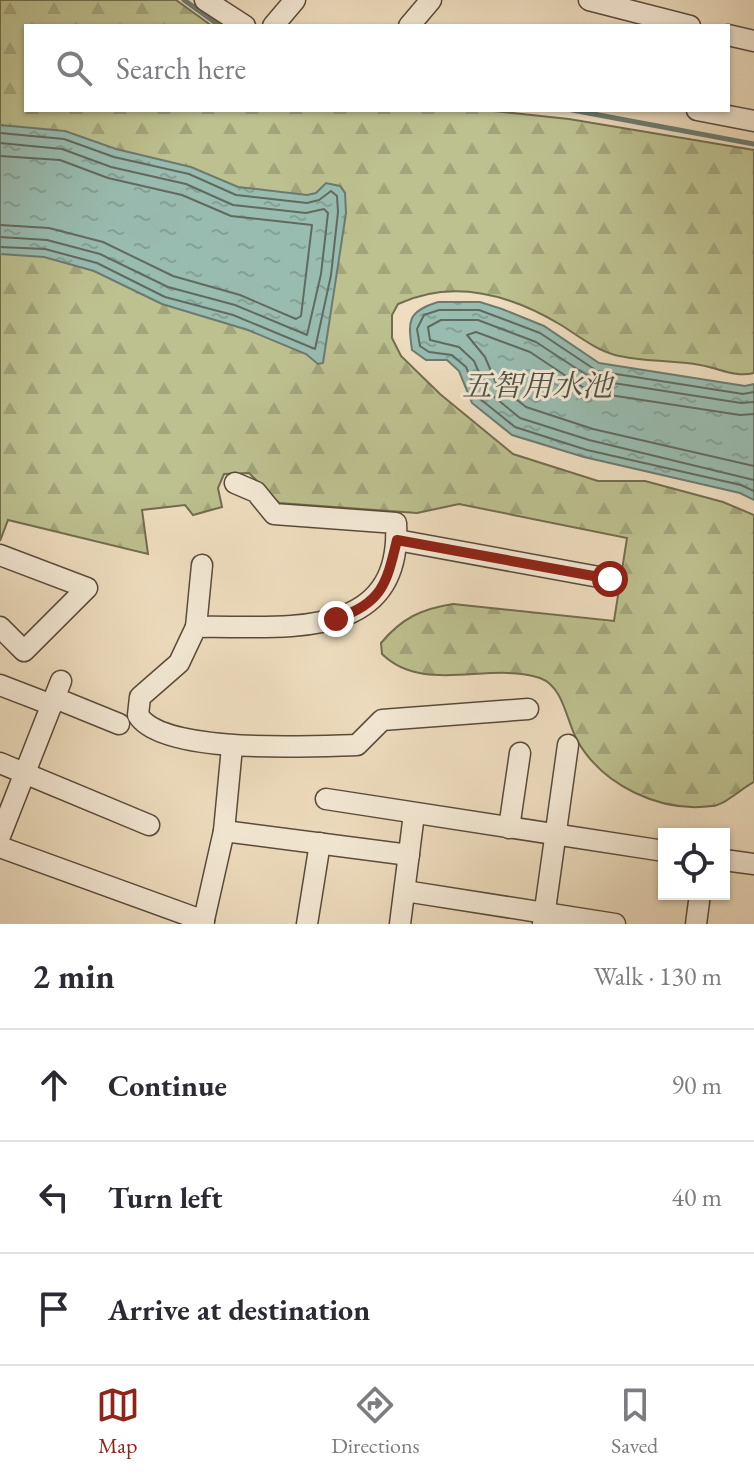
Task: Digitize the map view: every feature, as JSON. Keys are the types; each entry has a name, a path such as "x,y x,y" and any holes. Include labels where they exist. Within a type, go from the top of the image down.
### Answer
{"street":[{"path":"205,0 242,24"},
{"path":"275,24 295,0"},
{"path":"411,24 431,0"},
{"path":"589,0 682,24"},
{"path":"730,35 754,41"},
{"path":"707,112 754,121"},
{"path":"196,627 321,623 363,609 383,588 397,540 396,523 274,514 256,492 235,483"},
{"path":"397,540 610,579"},
{"path":"0,555 87,588 24,651 0,627"},
{"path":"202,565 196,627 179,663 140,697 138,715 150,729 232,747 357,745 382,720 528,709"},
{"path":"0,685 56,695 119,724"},
{"path":"0,836 56,695"},
{"path":"543,918 568,745"},
{"path":"0,847 204,922 224,831 232,747"},
{"path":"509,828 520,753"},
{"path":"0,763 149,825"},
{"path":"326,799 658,850"},
{"path":"400,924 414,814"},
{"path":"224,831 409,855"},
{"path":"307,924 320,843"},
{"path":"730,861 754,864"},
{"path":"405,891 543,918 615,924"},
{"path":"696,924 699,900"}],"green space":[{"path":"0,0 176,0 209,24 24,24 24,112 503,112 569,119 754,150 754,373 734,373 700,365 608,353 542,314 502,298 482,294 461,291 419,296 398,304 392,315 392,338 401,356 440,394 513,454 598,481 645,481 723,502 754,515 754,782 728,800 712,806 672,805 653,800 617,783 588,756 577,740 559,696 548,682 540,678 500,673 417,673 399,666 382,654 381,643 405,621 422,612 453,604 614,621 627,538 459,504 417,513 279,503 249,473 224,474 218,488 222,507 193,515 185,505 142,510 148,554 8,520 0,541"}],"water":[{"path":"0,125 65,131 116,149 191,167 238,187 307,195 316,193 326,183 340,186 345,193 346,213 323,363 318,364 306,354 248,330 162,304 94,271 44,257 0,254"},
{"name":"五智用水池","path":"438,302 480,302 502,309 544,326 599,363 745,386 754,384 754,500 740,493 584,457 512,435 472,403 459,371 447,360 426,360 412,350 412,318 420,310"}],"waterway":[{"path":"184,0 217,24"},
{"path":"583,112 754,144"}],"route":[{"path":"336,619 363,609 375,599 383,588 397,540 610,579"}]}
